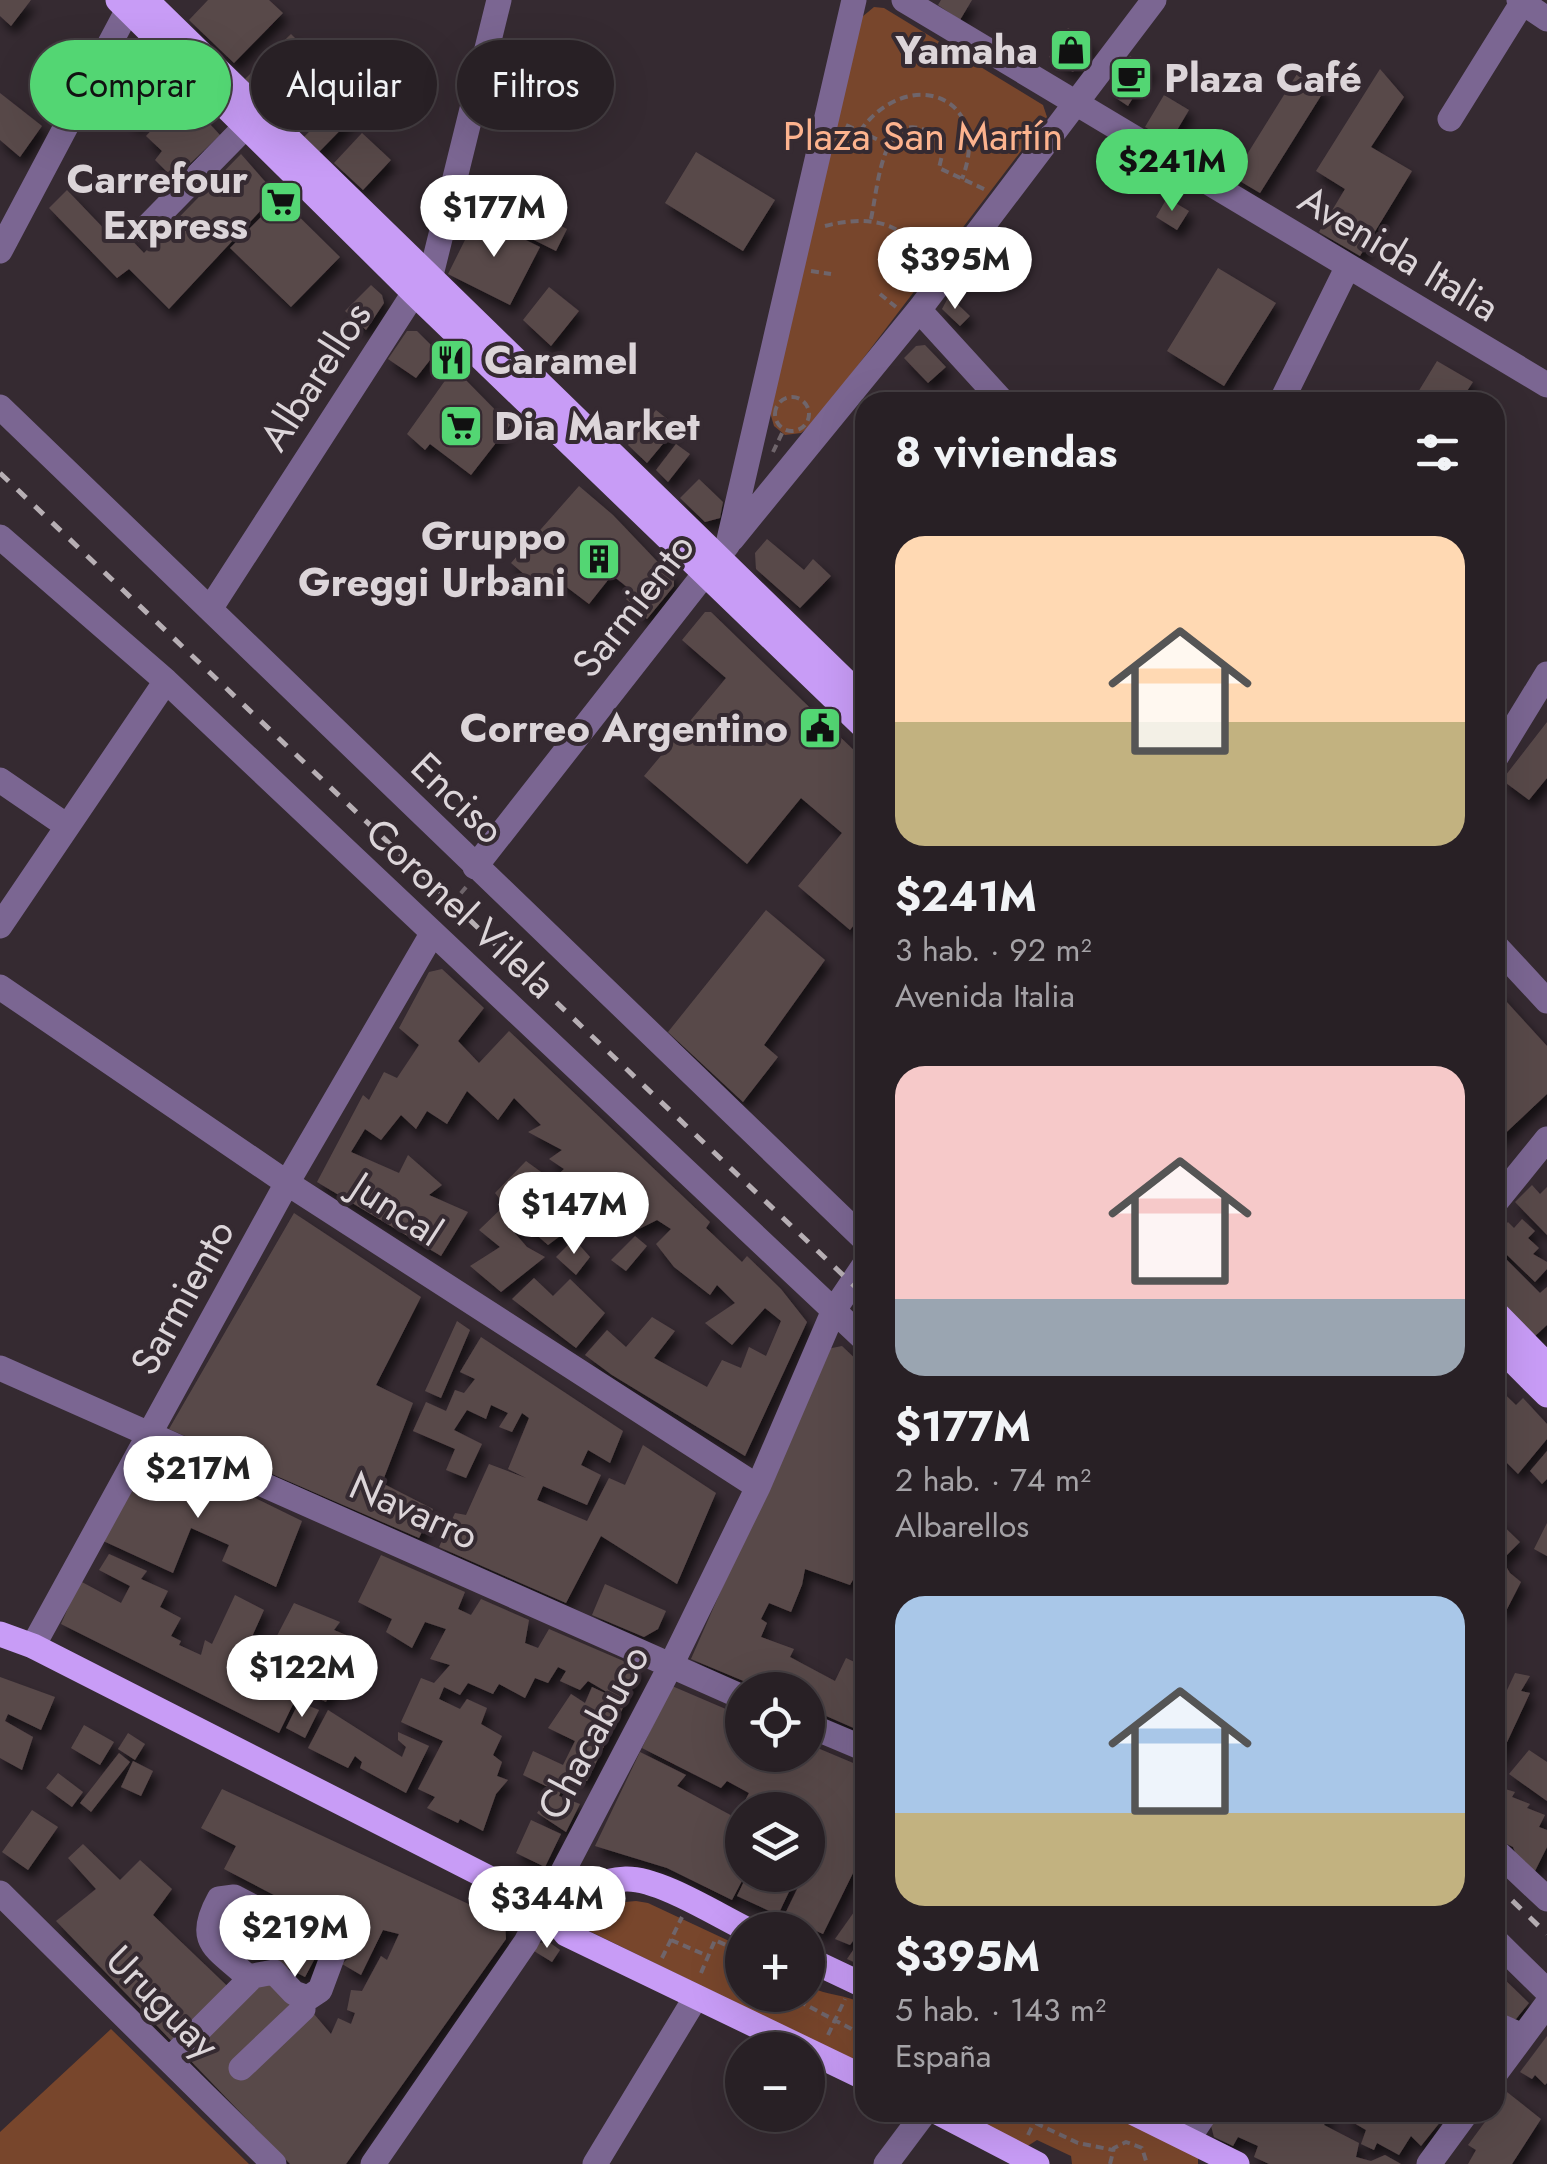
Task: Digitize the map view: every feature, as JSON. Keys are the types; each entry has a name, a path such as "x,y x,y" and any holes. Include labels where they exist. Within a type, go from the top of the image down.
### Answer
{"main road":[{"path":"131,2 422,286"},
{"path":"131,2 248,124 855,690"},
{"path":"718,559 855,717"},
{"path":"1505,1322 1547,1365"},
{"path":"1505,1353 1547,1396"},
{"path":"0,1634 33,1646 544,1906 566,1934 654,1976 698,1987 777,2032"},
{"path":"544,1906 586,1887 628,1879 656,1886 725,1919"},
{"path":"825,1967 855,1982"},
{"path":"825,2059 855,2073"},
{"path":"956,2122 1037,2164"},
{"path":"1153,2122 1237,2164"}],"street":[{"name":"Albarellos","path":"210,608 422,286 499,0"},
{"name":"Sarmiento","path":"472,875 718,559 753,438 854,0"},
{"name":"Avenida Italia","path":"904,0 1547,385"},
{"path":"718,559 781,462 918,310 1154,0"},
{"path":"1450,119 1522,1 1547,19"},
{"path":"0,250 131,2"},
{"path":"144,230 248,124"},
{"path":"1286,392 1348,266"},
{"path":"918,310 994,392"},
{"name":"Enciso","path":"0,407 210,608 472,875 855,1231"},
{"path":"753,438 755,448 781,462"},
{"name":"Coronel Vilela","path":"0,537 166,681 434,924 855,1330"},
{"path":"1505,742 1547,674"},
{"path":"0,926 166,681"},
{"path":"0,780 68,826"},
{"name":"Sarmiento","path":"33,1646 434,924"},
{"path":"1505,955 1547,1002"},
{"name":"Juncal","path":"0,987 288,1183 758,1487"},
{"path":"1505,1190 1547,1139"},
{"name":"Chacabuco","path":"373,2164 526,1942 670,1666 758,1487 834,1310 855,1279"},
{"name":"Navarro","path":"0,1368 725,1689"},
{"path":"825,1732 855,1745"},
{"path":"1505,1859 1547,1899"},
{"name":"Uruguay","path":"0,1893 274,2164"},
{"path":"169,2060 250,1979 265,1972 274,1972 301,1997 308,1998 320,1990 333,1955 331,1948 226,1896 216,1905 206,1932 209,1940 250,1979"},
{"path":"1505,1950 1547,1992"},
{"path":"595,2164 698,1987"},
{"path":"240,2068 303,2010 301,1997"},
{"path":"1505,2060 1547,2004"},
{"path":"1505,2028 1523,2036"},
{"path":"886,2164 918,2122"},
{"path":"1188,2139 1199,2122"},
{"path":"1429,2164 1460,2122"}],"path":[{"path":"860,131 873,113 897,98 925,95 944,100 964,119 969,133 970,150 962,179"},
{"path":"827,116 887,144"},
{"path":"872,219 887,144 903,130 926,129 934,134 943,150 939,168 1003,198"},
{"path":"798,240 826,226 872,219 902,235 916,249 921,267 918,310"},
{"path":"790,397 800,399 808,408 805,425 796,431 784,429 776,421 776,406 790,397"},
{"path":"781,462 784,429"},
{"path":"434,924 468,886 472,875"},
{"path":"654,1976 690,1902"},
{"path":"671,1940 708,1956"},
{"path":"698,1987 715,1940"},
{"path":"825,2043 855,1990"},
{"path":"817,2012 855,2031"},
{"path":"1033,2122 1078,2143 1113,2150 1126,2142 1138,2144 1146,2152 1148,2164"},
{"path":"1110,2164 1113,2150"}],"green space":[{"name":"Plaza San Martín","path":"874,7 884,8 1043,105 1047,117 814,423 801,433 785,435 774,426 769,409 862,17"},
{"path":"648,1903 725,1939 725,1997 577,1925 573,1912 581,1906"},
{"path":"825,1993 855,2000 855,2061 825,2046 825,2032 796,2032 755,2012 825,2012"},
{"path":"111,2029 249,2164 0,2164 0,2132"},
{"path":"969,2122 1128,2122 1198,2156 1198,2164 1072,2164 1071,2156 1037,2140 1023,2149"}],"building":[{"path":"0,0 31,0 11,26 0,16"},
{"path":"208,0 269,0 283,13 257,40 251,40 251,46 234,63 231,40 210,40 189,20"},
{"path":"941,0 972,0 960,20 938,5"},
{"name":"Yamaha","path":"1068,28 1092,44 1073,72 1049,57"},
{"name":"Plaza Café","path":"1130,56 1151,68 1128,106 1113,96 1111,88"},
{"path":"1380,69 1404,97 1371,147 1412,171 1360,256 1319,232 1345,189 1316,171"},
{"path":"1297,74 1324,91 1260,193 1233,177"},
{"path":"0,93 30,117 30,130 39,130 20,157 0,140"},
{"path":"1164,95 1189,110 1170,142 1145,127"},
{"path":"152,130 215,130 220,135 174,179 155,160 162,151 146,136"},
{"path":"311,130 340,130 319,152 304,137"},
{"path":"362,133 391,160 363,190 334,163"},
{"path":"696,152 775,200 743,251 665,203"},
{"path":"241,154 276,194 169,309 129,269 117,278 49,208 67,190 111,236 120,228 144,253"},
{"path":"479,185 567,229 556,251 468,207"},
{"path":"280,198 340,257 291,307 230,248"},
{"path":"1167,198 1189,211 1177,230 1156,217"},
{"path":"477,216 540,247 510,305 448,274"},
{"path":"1218,268 1276,303 1224,386 1167,351"},
{"path":"371,285 382,295 384,303 366,330 345,311"},
{"path":"549,287 579,311 551,346 523,320"},
{"path":"949,296 970,316 960,326 942,309"},
{"path":"407,331 417,331 437,351 416,378 388,359"},
{"path":"925,345 946,367 928,383 904,358 916,346"},
{"path":"1437,361 1473,382 1469,392 1418,392"},
{"path":"454,368 510,425 471,475 430,444 425,450 407,434"},
{"path":"656,410 677,427 647,463 628,445"},
{"path":"676,444 690,454 668,482 656,470"},
{"path":"699,479 723,502 720,518 705,522 680,498"},
{"path":"579,486 613,515 674,579 674,586 647,619 626,599 632,591 612,575 589,604 556,579 545,592 511,563"},
{"path":"767,539 804,570 813,559 831,576 800,608 756,569 755,553"},
{"path":"705,612 711,612 855,751 855,924 850,930 798,886 842,833 801,798 747,864 644,776 726,678 682,640"},
{"path":"1547,722 1547,778 1529,800 1505,782 1505,776"},
{"path":"766,910 825,960 764,1045 778,1057 743,1102 668,1032"},
{"path":"442,969 484,1008 458,1041 479,1063 509,1031 710,1222 706,1228 742,1262 747,1256 781,1289 807,1322 745,1456 585,1355 607,1330 626,1347 652,1317 675,1331 654,1358 707,1387 722,1360 741,1368 749,1347 766,1356 781,1321 765,1308 732,1345 705,1323 735,1303 717,1285 710,1295 674,1267 656,1244 671,1229 657,1220 637,1230 603,1200 583,1213 571,1201 558,1210 575,1225 548,1245 523,1223 513,1231 527,1247 545,1257 501,1292 470,1266 500,1247 479,1230 505,1205 495,1193 526,1161 552,1180 564,1169 549,1159 562,1150 528,1132 541,1125 514,1098 498,1120 467,1091 447,1124 427,1111 416,1129 401,1115 381,1140 365,1129 351,1152 399,1173 408,1155 442,1185 429,1195 468,1212 441,1256 317,1182 363,1095 369,1100 384,1072 397,1078 419,1045 399,1028 429,972"},
{"path":"1505,1000 1547,1046 1547,1094 1505,1134"},
{"path":"1532,1185 1540,1194 1547,1187 1547,1235 1515,1202"},
{"path":"294,1213 421,1297 376,1385 413,1403 382,1483 433,1509 419,1538 169,1429"},
{"path":"1522,1219 1535,1231 1528,1238 1539,1248 1533,1254 1547,1262 1547,1269 1535,1282 1505,1256 1505,1225 1508,1222 1514,1228"},
{"path":"635,1236 647,1246 626,1271 611,1260"},
{"path":"574,1239 590,1257 576,1275 556,1257"},
{"path":"1505,1258 1540,1293 1547,1287 1547,1325 1534,1337 1505,1308"},
{"path":"534,1278 553,1296 570,1279 605,1313 576,1348 512,1299"},
{"path":"457,1321 470,1330 441,1398 425,1391"},
{"path":"481,1337 623,1431 610,1463 588,1450 581,1465 601,1475 587,1505 543,1486 537,1500 587,1521 609,1478 625,1485 643,1445 716,1493 677,1584 601,1536 566,1603 439,1547 455,1513 466,1515 489,1464 526,1478 508,1469 529,1418 522,1413 512,1432 499,1427 508,1413 491,1405 486,1419 467,1410 454,1430 482,1444 466,1478 446,1470 455,1449 413,1431 426,1402 446,1411 455,1390 464,1393 475,1379 460,1372"},
{"path":"842,1346 855,1358 855,1579 850,1585 805,1569 791,1612 769,1603 761,1619 767,1623 761,1637 794,1649 790,1657 818,1672 725,1673 691,1659 827,1349"},
{"path":"1505,1395 1516,1405 1523,1398 1547,1424 1547,1439 1518,1474 1505,1461"},
{"path":"1547,1451 1547,1479 1542,1484 1530,1471"},
{"path":"158,1459 302,1521 276,1587 222,1561 229,1545 191,1528 173,1573 99,1539 137,1464"},
{"path":"1547,1523 1547,1556 1534,1549"},
{"path":"1505,1528 1520,1542 1505,1557"},
{"path":"109,1554 147,1571 141,1579 168,1591 160,1607 181,1618 171,1636 181,1641 179,1645 201,1655 205,1640 212,1644 235,1595 264,1610 236,1672 252,1679 258,1668 282,1681 282,1689 297,1696 279,1733 61,1624 80,1581 121,1603 130,1586 99,1570"},
{"path":"381,1555 465,1592 458,1609 471,1615 481,1599 529,1620 525,1643 538,1648 549,1629 642,1669 587,1781 569,1772 559,1796 580,1804 566,1832 537,1813 554,1790 523,1775 533,1751 563,1765 575,1741 548,1728 571,1694 585,1703 592,1687 622,1701 588,1681 580,1690 560,1681 566,1671 558,1667 548,1683 535,1678 525,1698 499,1684 493,1694 468,1683 460,1695 444,1687 439,1699 460,1709 467,1699 487,1708 481,1724 502,1736 493,1755 502,1762 497,1776 508,1780 496,1794 483,1831 427,1808 435,1797 418,1789 443,1741 401,1722 421,1678 434,1683 450,1665 430,1659 446,1629 425,1622 412,1648 386,1632 392,1619 358,1602"},
{"path":"1505,1565 1521,1582 1505,1613"},
{"path":"605,1584 666,1611 658,1629 644,1637 592,1615"},
{"path":"294,1603 340,1622 334,1630 358,1640 355,1647 363,1650 344,1689 336,1679 326,1702 313,1696 324,1672 338,1675 345,1654 337,1652 330,1661 319,1654 324,1649 317,1644 307,1675 267,1655"},
{"path":"846,1658 855,1662 855,1729 825,1715 825,1676 835,1681"},
{"path":"1515,1673 1530,1676 1521,1691 1530,1693 1505,1747 1505,1694"},
{"path":"0,1677 55,1697 41,1730 8,1714 5,1721 33,1737 22,1770 0,1758"},
{"path":"672,1686 725,1709 725,1772 825,1772 825,1751 855,1764 855,1872 825,1930 825,1912 786,1912 796,1892 825,1892 825,1792 747,1792 727,1781 721,1788 642,1748"},
{"path":"299,1702 319,1710 305,1738 286,1728"},
{"path":"328,1710 402,1757 406,1747 398,1740 398,1732 429,1746 406,1793 360,1768 362,1762 355,1756 348,1768 308,1748"},
{"path":"84,1725 114,1742 100,1765 71,1748"},
{"path":"128,1733 145,1744 135,1760 118,1749"},
{"path":"1529,1750 1547,1762 1547,1801 1509,1774"},
{"path":"640,1752 686,1775 677,1786 725,1812 725,1892 736,1892 732,1900 667,1868 595,1846"},
{"path":"119,1753 130,1762 91,1812 80,1803"},
{"path":"133,1761 153,1771 141,1796 121,1787"},
{"path":"58,1773 83,1792 72,1807 46,1788"},
{"path":"222,1789 505,1921 506,1939 346,2164 290,2164 56,1921 96,1889 68,1858 83,1844 120,1880 140,1860 172,1889 153,1915 243,2001 264,1977 294,2001 281,2013 294,2026 314,2014 331,2034 338,2018 351,2024 355,2013 347,2010 351,1990 362,1991 381,1956 387,1960 399,1934 383,1930 361,1975 342,1964 351,1956 331,1942 339,1926 356,1934 360,1926 352,1924 357,1914 340,1902 328,1923 224,1869 236,1846 201,1828"},
{"path":"1505,1789 1515,1792 1512,1797 1530,1804 1527,1808 1545,1815 1539,1827 1547,1830 1547,1847 1534,1873 1517,1857 1513,1847 1505,1843"},
{"path":"32,1810 58,1827 28,1870 2,1852"},
{"path":"531,1820 561,1834 545,1867 516,1853"},
{"path":"739,1892 789,1892 779,1912 737,1896"},
{"path":"230,1902 321,1947 305,1977 214,1930"},
{"path":"855,1911 855,1938 850,1945 835,1939"},
{"path":"549,1942 560,1950 552,1962 534,1951 539,1943"},
{"path":"1505,1980 1529,2003 1516,2019 1508,2019"},
{"path":"1547,2036 1545,2085 1535,2075 1532,2079 1520,2072"},
{"path":"1507,2092 1541,2119 1512,2164 1468,2164 1476,2150 1468,2145 1485,2122 1505,2122"},
{"path":"1210,2122 1326,2122 1324,2125 1359,2143 1356,2157 1371,2161 1385,2155 1401,2164 1269,2164 1254,2157 1258,2146 1238,2137 1233,2146 1214,2137"},
{"path":"1352,2122 1440,2122 1421,2146 1411,2136 1399,2155 1377,2143 1374,2150 1361,2144 1366,2130"}],"railway":[{"path":"0,473 855,1286"},
{"path":"1505,1894 1547,1934"}],"place":[{"name":"Yamaha","path":"1071,50"},
{"name":"Plaza Café","path":"1131,78"},
{"name":"Carrefour Express","path":"281,202"},
{"name":"Caramel","path":"451,360"},
{"name":"Dia Market","path":"461,426"},
{"name":"Gruppo Greggi Urbani","path":"599,559"},
{"name":"Correo Argentino","path":"820,728"}]}
